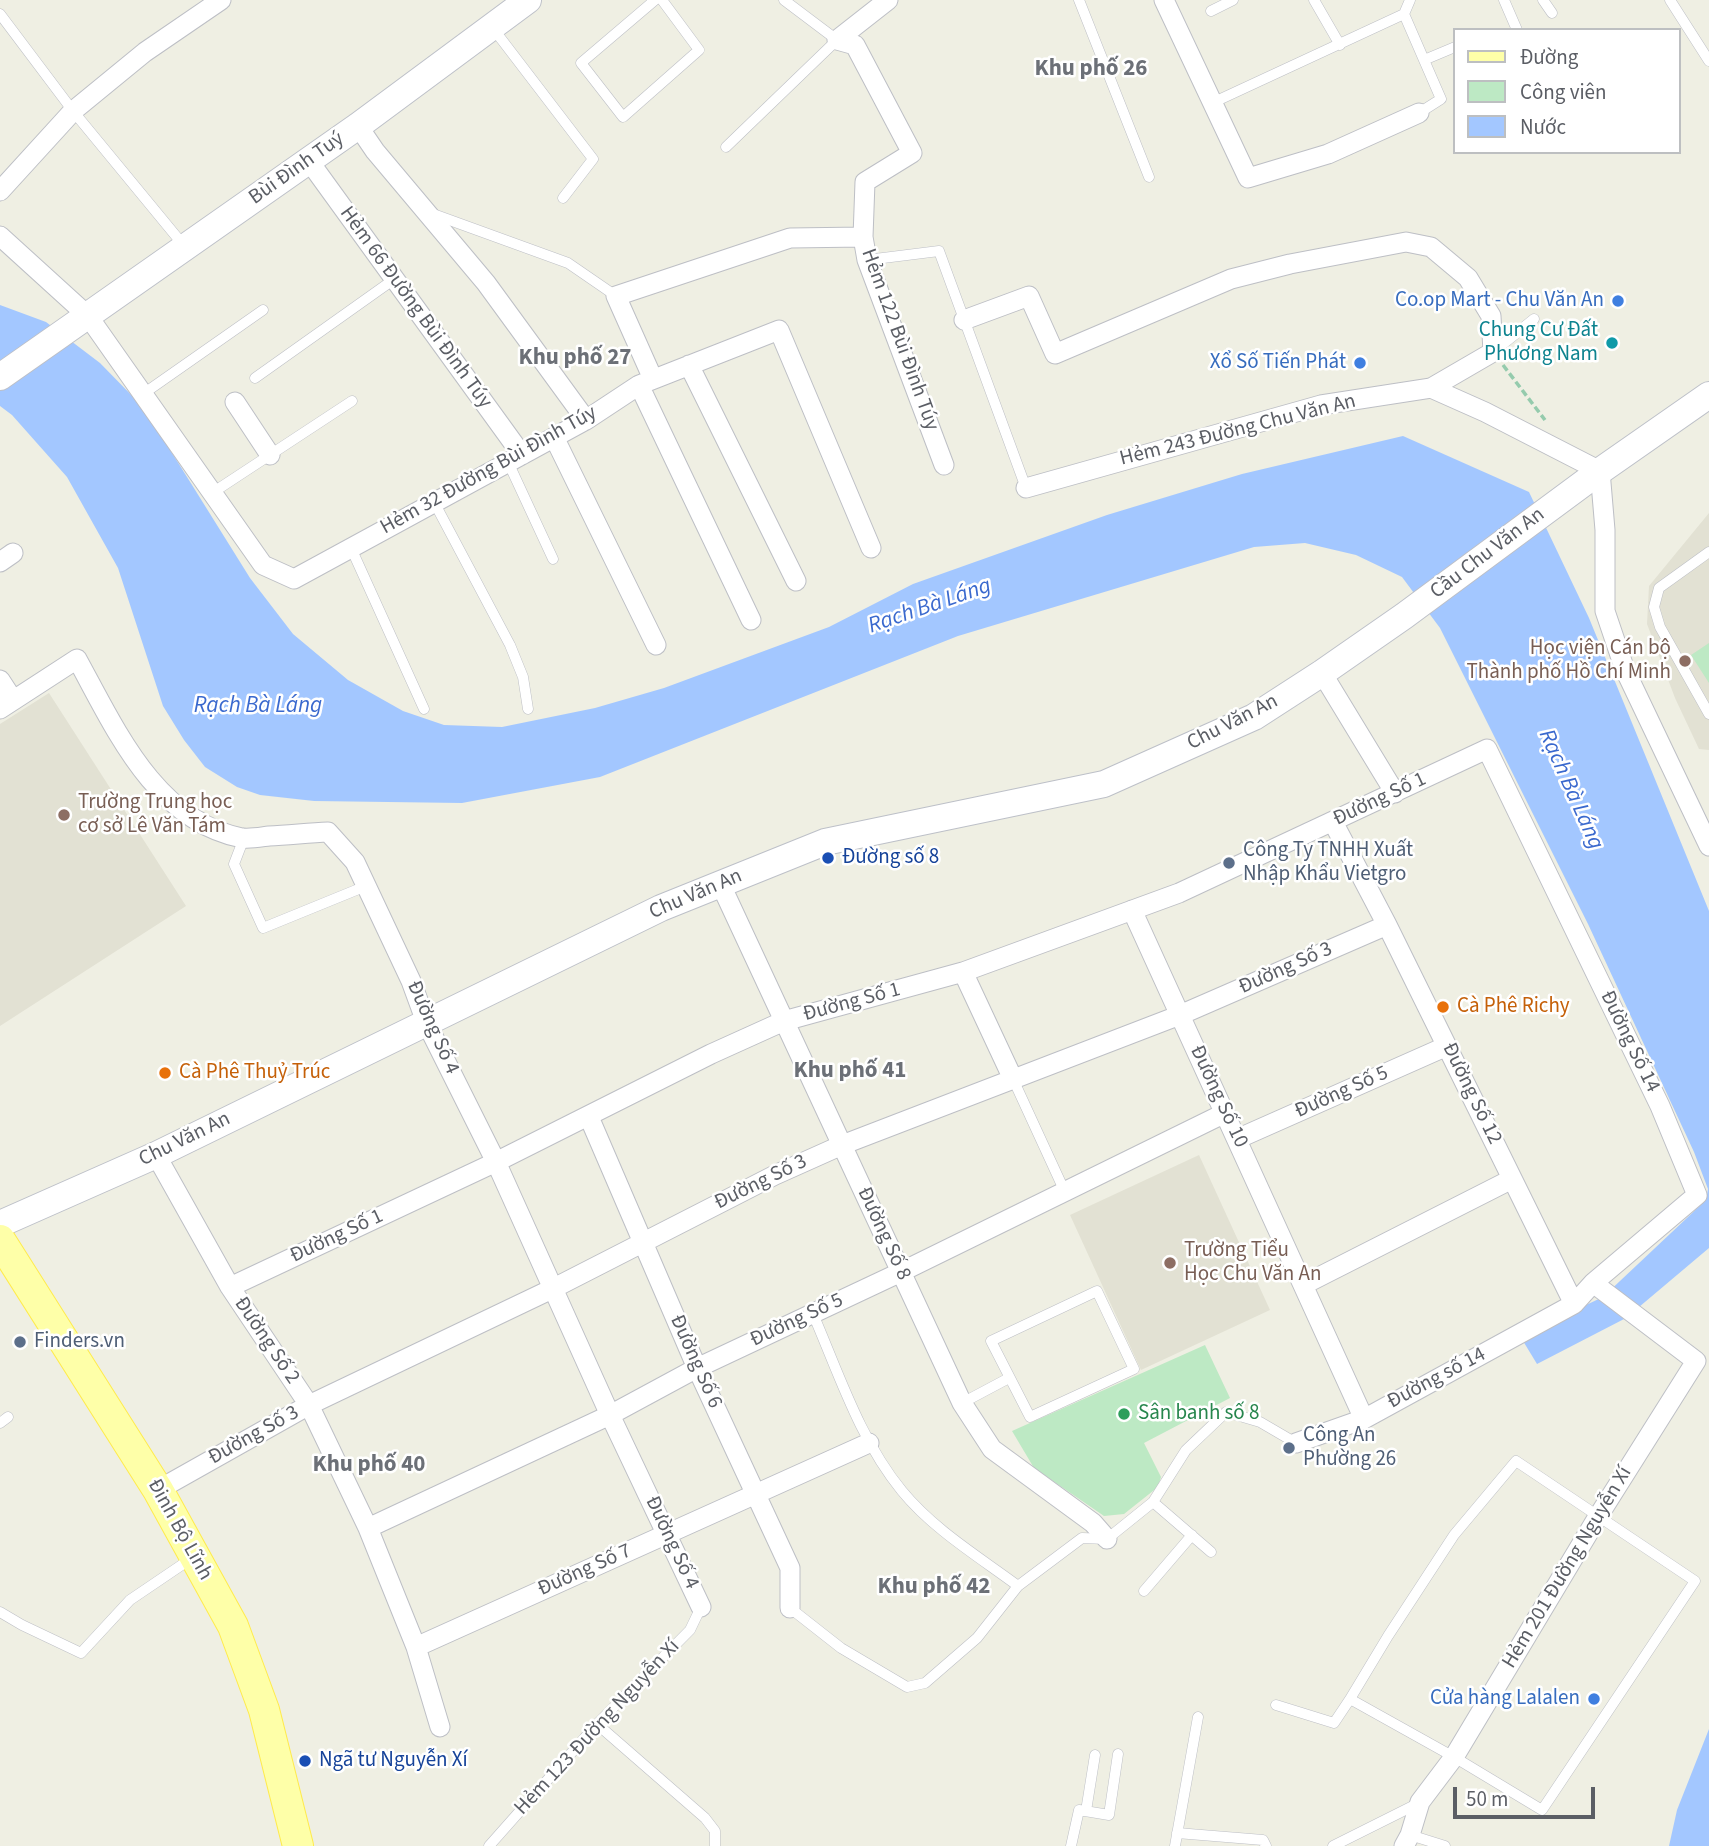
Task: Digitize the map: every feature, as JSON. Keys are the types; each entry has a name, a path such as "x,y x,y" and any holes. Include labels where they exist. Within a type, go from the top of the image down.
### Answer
{"main road":[{"name":"Đinh Bộ Lĩnh","path":"0,1240 158,1490 233,1626 264,1710 298,1846"}],"street":[{"path":"0,191 73,111 145,52 221,0"},
{"name":"Bùi Đình Tuý","path":"0,377 309,161 528,0"},
{"path":"837,40 888,0"},
{"path":"1164,0 1248,178 1328,154 1419,113"},
{"name":"Hẻm 122 Bùi Đình Túy","path":"837,40 855,45 912,153 865,182 863,237 867,260 944,465"},
{"path":"358,126 375,151 486,283 586,420"},
{"name":"Hẻm 66 Đường Bùi Đình Túy","path":"309,161 515,459"},
{"name":"Hẻm 32 Đường Bùi Đình Túy","path":"0,236 88,316 263,565 294,579 586,420 646,382 779,330 871,548"},
{"path":"751,620 646,382 616,296 790,237 863,237"},
{"path":"964,320 1029,296 1055,354 1231,279 1290,264 1406,242 1431,247 1468,278 1491,316 1493,352 1431,388"},
{"path":"690,365 796,581"},
{"path":"1431,388 1485,412 1600,471"},
{"name":"Hẻm 243 Đường Chu Văn An","path":"1026,488 1321,405 1431,388"},
{"path":"1600,471 1709,395"},
{"path":"235,402 270,455"},
{"path":"554,437 656,645"},
{"path":"1600,471 1605,530 1605,611 1625,670 1709,846"},
{"name":"Cầu Chu Văn An","path":"1405,616 1600,471"},
{"name":"Chu Văn An","path":"0,1224 156,1155 661,908 720,883 825,842 1104,784 1254,717 1405,616"},
{"name":"Đường Số 4","path":"7,705 76,659 131,756 157,788 180,808 200,820 244,838 328,832 355,862 411,981 426,1022 496,1162 610,1415 701,1607"},
{"path":"1322,673 1395,793"},
{"path":"0,680 7,705"},
{"name":"Đường Số 1","path":"230,1287 496,1162 784,1021 963,972 1179,893 1488,749"},
{"name":"Đường Số 14","path":"1488,749 1660,1106 1697,1195 1593,1283"},
{"name":"Đường Số 12","path":"1333,822 1387,925 1574,1304"},
{"name":"Đường Số 8","path":"720,883 962,1403 992,1449 1093,1523 1107,1539"},
{"name":"Đường Số 10","path":"1132,910 1364,1419"},
{"name":"Đường Số 3","path":"158,1490 309,1405 554,1288 775,1175 842,1145 1180,1015 1387,925"},
{"path":"963,972 1013,1079"},
{"name":"Đường Số 5","path":"1237,1139 1447,1046"},
{"name":"Đường Số 5","path":"368,1528 610,1415 697,1368 901,1272 1225,1113"},
{"name":"Đường Số 6","path":"589,1117 641,1243 790,1568 790,1608"},
{"name":"Đường Số 2","path":"156,1155 230,1287 309,1405 368,1528 416,1647 440,1727"},
{"path":"1303,1285 1512,1179"},
{"path":"1574,1304 1593,1283"},
{"name":"Hẻm 201 Đường Nguyễn Xí","path":"1407,1841 1420,1802 1454,1757 1598,1515 1696,1362 1593,1283"},
{"name":"Đường số 14","path":"1296,1443 1364,1419 1574,1304"},
{"name":"Đường Số 7","path":"416,1647 869,1444"}],"lane":[{"path":"655,0 581,63 623,117 699,50 662,0"},
{"name":"Hẻm 122 Bùi Đình Túy","path":"784,0 837,40"},
{"path":"1079,0 1149,177"},
{"path":"1211,10 1233,0"},
{"path":"1314,0 1340,45"},
{"path":"1212,103 1404,14 1410,0"},
{"path":"1504,0 1516,28"},
{"path":"1542,0 1552,13"},
{"path":"1670,0 1709,61"},
{"path":"0,14 73,111 185,247"},
{"path":"1404,14 1441,99 1419,113"},
{"path":"492,27 593,159 563,198"},
{"path":"726,148 837,40"},
{"path":"1424,60 1454,47"},
{"path":"425,211 568,263 616,296"},
{"path":"867,260 939,251 1026,488"},
{"path":"256,379 393,280"},
{"path":"143,394 264,310"},
{"path":"1493,352 1534,319"},
{"path":"212,493 352,401"},
{"path":"515,459 553,559"},
{"path":"434,502 510,646 523,677 528,709"},
{"path":"351,548 424,709"},
{"path":"1709,552 1660,588 1654,607 1660,627 1709,714"},
{"path":"244,838 234,864 263,928 366,886"},
{"path":"1013,1079 1065,1192"},
{"path":"1097,1291 1134,1369 1030,1418 1009,1378 991,1341 1097,1291"},
{"path":"813,1314 869,1444 903,1492 943,1531 1018,1586"},
{"path":"962,1403 1009,1378"},
{"path":"790,1608 841,1648 907,1687 925,1684 977,1638 1018,1586 1082,1538 1107,1539 1153,1502 1186,1450 1226,1412 1260,1422 1296,1443"},
{"path":"1276,1705 1334,1723 1454,1535 1516,1461 1695,1581 1542,1810 1350,1699"},
{"path":"1153,1502 1211,1552"},
{"path":"1144,1591 1192,1535"},
{"path":"0,1612 81,1653 130,1600 195,1556"},
{"name":"Hẻm 123 Đường Nguyễn Xí","path":"490,1846 597,1724 690,1630 701,1607"},
{"path":"1175,1846 1198,1717"},
{"path":"597,1724 705,1818 715,1831 715,1846"},
{"path":"1071,1846 1080,1810 1109,1815 1118,1754"},
{"path":"1086,1811 1095,1755"},
{"path":"1333,1846 1420,1802"},
{"path":"1177,1833 1263,1840 1266,1846"},
{"path":"1407,1841 1445,1846"}],"path":[{"path":"1493,352 1546,423"}],"shaded area":[{"name":"Học viện Cán bộ Thành phố Hồ Chí Minh","path":"1709,513 1709,750 1699,749 1675,698 1647,624 1649,586"},
{"name":"Trường Trung học cơ sở Lê Văn Tám","path":"49,693 186,906 0,1026 0,724"},
{"name":"Trường Tiểu Học Chu Văn An","path":"1199,1155 1270,1310 1141,1370 1070,1215"}],"green space":[{"path":"1709,643 1709,683 1691,655"},
{"name":"Sân banh số 8","path":"1205,1345 1230,1398 1144,1443 1161,1477 1158,1487 1124,1514 1104,1516 1034,1468 1012,1431"}],"water":[{"name":"Rạch Bà Láng","path":"0,305 46,322 100,363 144,408 250,578 293,634 348,680 403,711 444,725 502,727 595,708 664,688 829,627 913,584 1107,515 1242,474 1403,436 1529,492 1589,618 1709,911 1709,1248 1626,1318 1537,1364 1520,1336 1603,1297 1706,1200 1708,1189 1694,1152 1588,924 1440,628 1402,577 1356,555 1305,543 1254,547 958,636 600,777 462,803 314,801 260,795 237,787 205,767 184,740 163,706 118,568 67,477 12,415 0,406"},
{"path":"1709,1729 1709,1846 1669,1846 1677,1810"}],"place":[{"name":"Co.op Mart - Chu Văn An","path":"1618,301"},
{"name":"Chung Cư Đất Phương Nam","path":"1612,343"},
{"name":"Xổ Số Tiến Phát","path":"1360,363"},
{"name":"Học viện Cán bộ Thành phố Hồ Chí Minh","path":"1685,661"},
{"name":"Trường Trung học cơ sở Lê Văn Tám","path":"64,815"},
{"name":"Đường số 8","path":"828,858"},
{"name":"Công Ty TNHH Xuất Nhập Khẩu Vietgro","path":"1229,863"},
{"name":"Cà Phê Richy","path":"1443,1007"},
{"name":"Cà Phê Thuỷ Trúc","path":"165,1073"},
{"name":"Trường Tiểu Học Chu Văn An","path":"1170,1263"},
{"name":"Finders.vn","path":"20,1342"},
{"name":"Sân banh số 8","path":"1124,1414"},
{"name":"Công An Phường 26","path":"1289,1448"},
{"name":"Cửa hàng Lalalen","path":"1594,1699"},
{"name":"Ngã tư Nguyễn Xí","path":"305,1761"}],"district":[{"name":"Khu phố 26","path":"1091,70"},
{"name":"Khu phố 27","path":"575,359"},
{"name":"Khu phố 41","path":"850,1072"},
{"name":"Khu phố 40","path":"369,1466"},
{"name":"Khu phố 42","path":"934,1588"}]}
